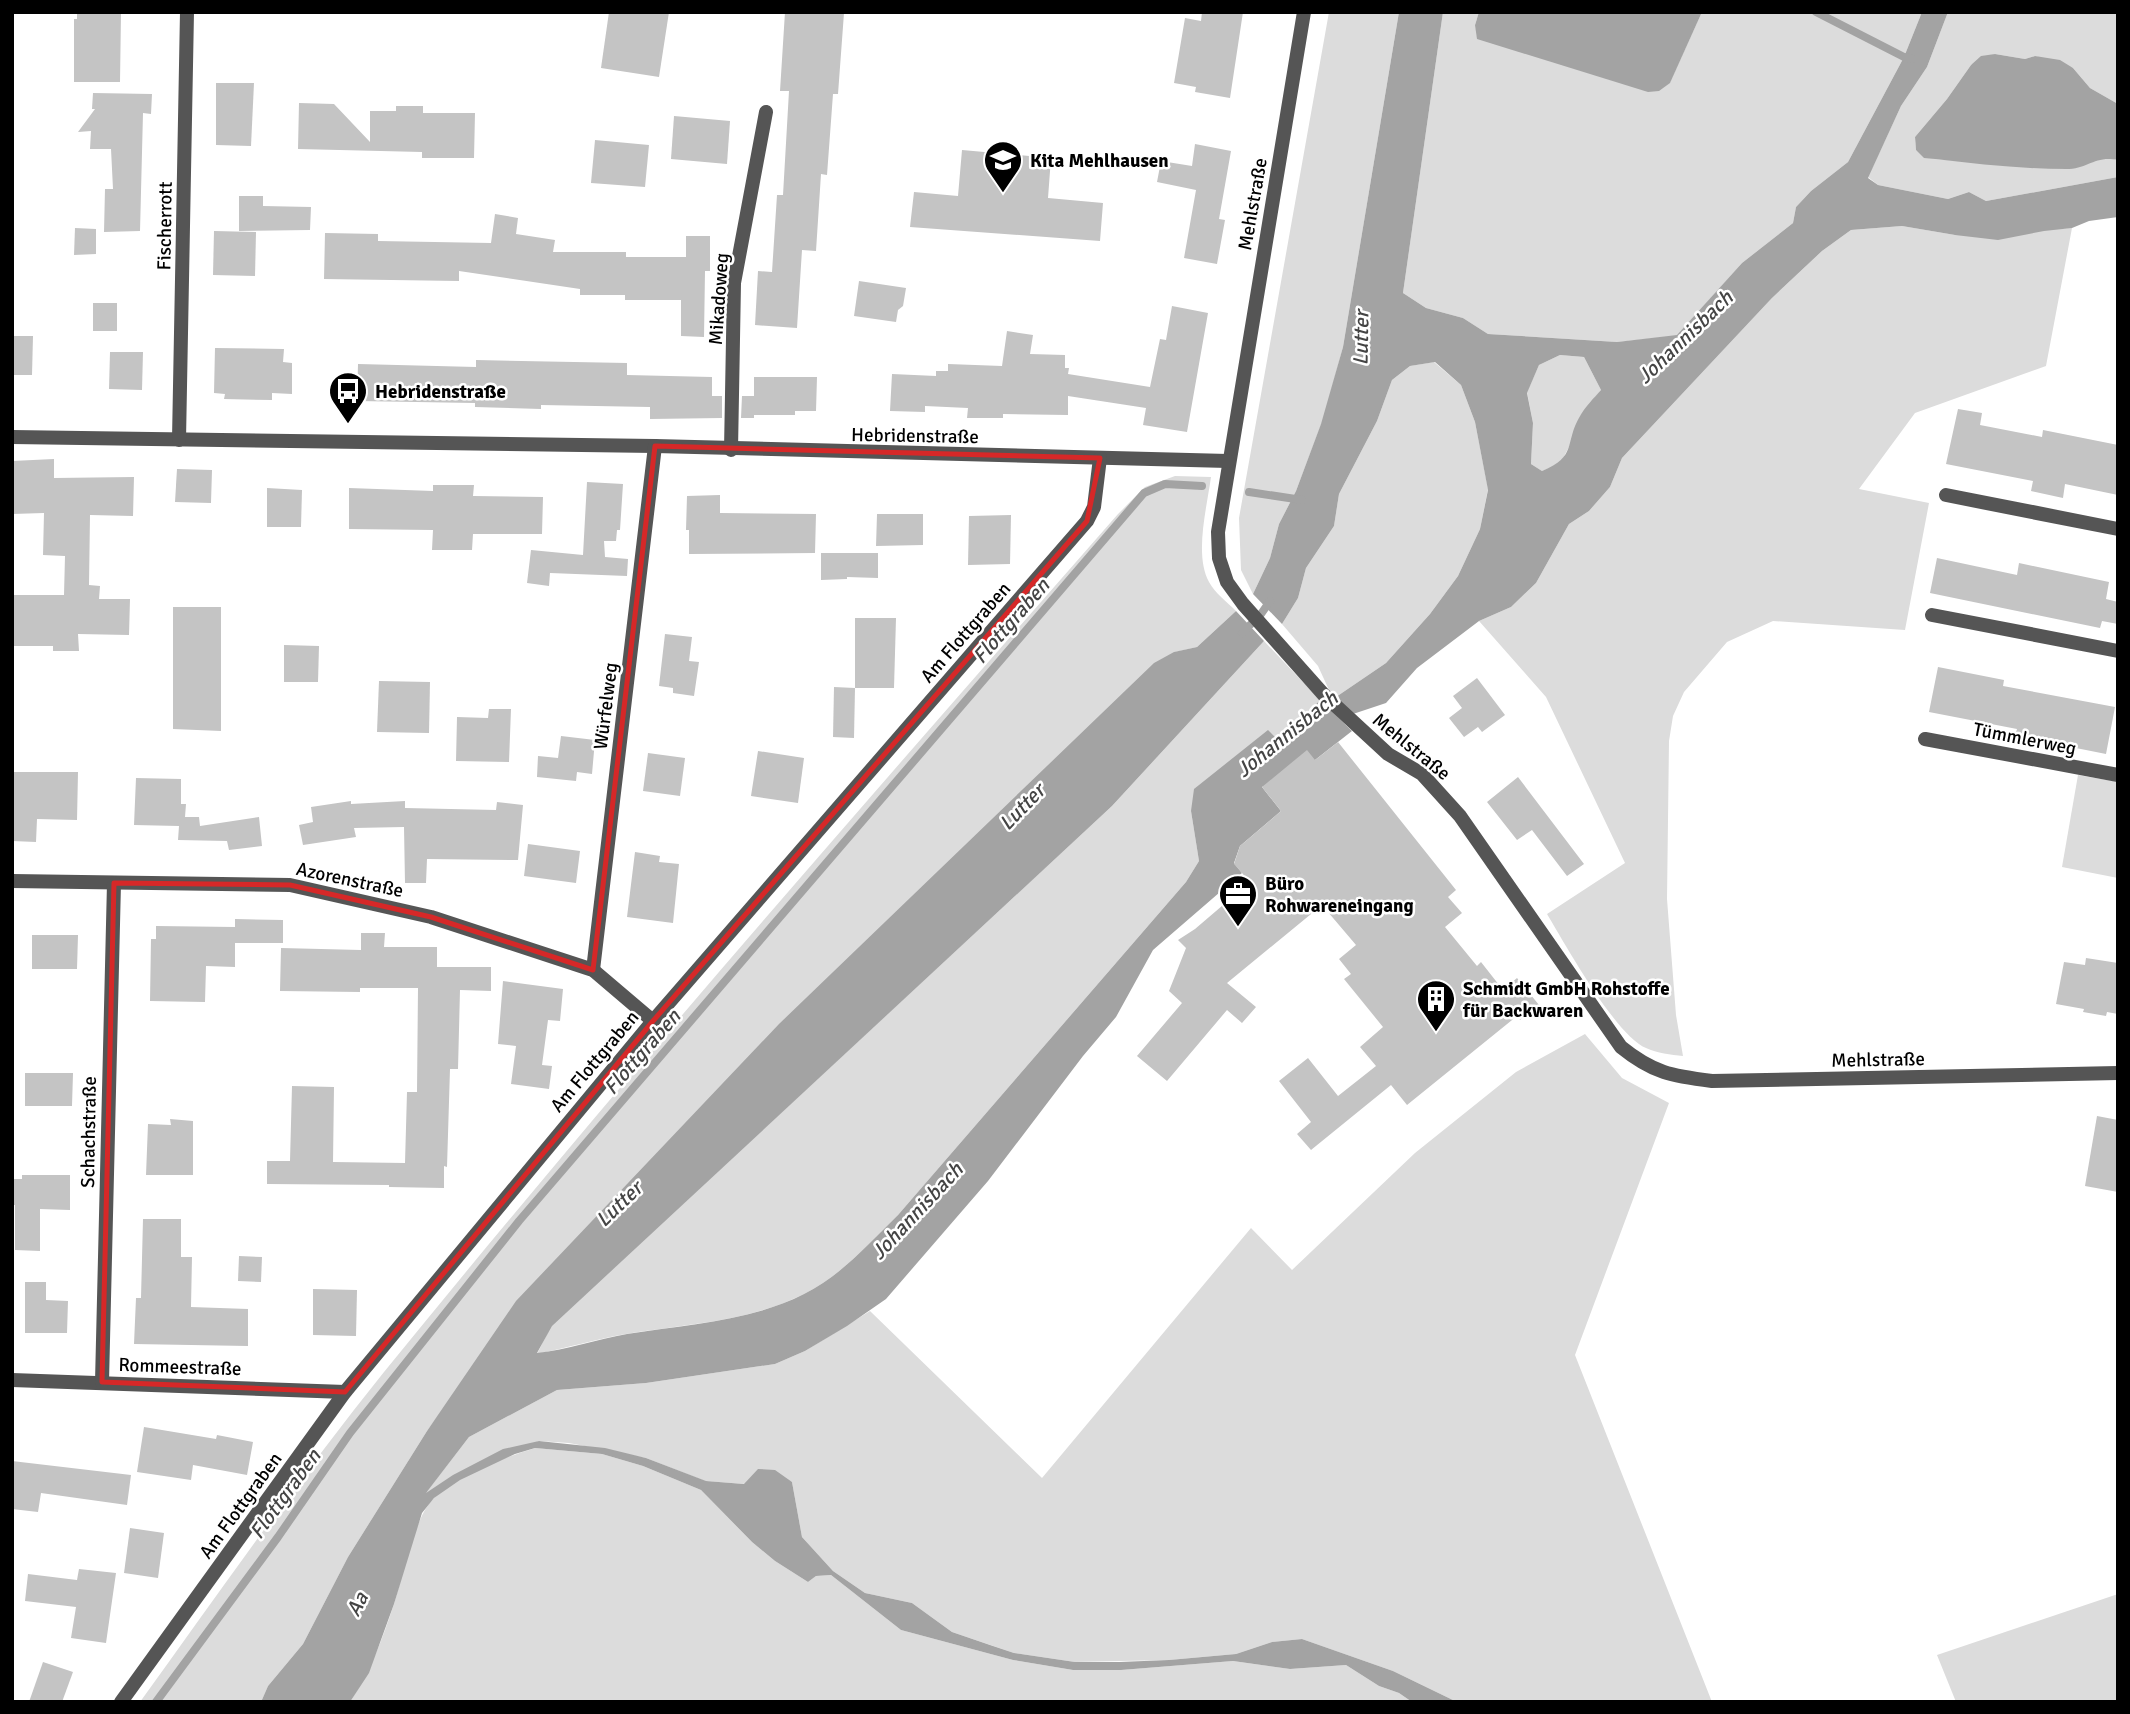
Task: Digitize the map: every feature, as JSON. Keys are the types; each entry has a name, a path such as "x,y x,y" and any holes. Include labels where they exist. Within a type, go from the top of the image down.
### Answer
{"street":[{"name":"Fischerrott","path":"179,440 187,12"},
{"name":"Mehlstraße","path":"1304,12 1218,532 1219,558 1227,582 1243,604 1324,695 1368,737 1433,784 1460,816 1621,1047 1654,1069 1712,1081 2118,1073"},
{"name":"Mikadoweg","path":"731,450 734,283 766,112"},
{"name":"Hebridenstraße","path":"12,437 655,446 1228,461"},
{"name":"Würfelweg","path":"593,970 655,446"},
{"name":"Am Flottgraben","path":"121,1702 345,1392 653,1021 1087,521 1094,507 1100,458"},
{"path":"1946,495 2118,529"},
{"path":"1932,615 2118,651"},
{"name":"Tümmlerweg","path":"1925,739 2118,775"},
{"name":"Azorenstraße","path":"12,881 290,885 431,917 593,970 653,1021"},
{"name":"Schachstraße","path":"102,1382 114,883"},
{"name":"Rommeestraße","path":"12,1380 345,1392"}],"highlighted area":[{"path":"655,446 1100,458 1087,521 653,1021 345,1392 102,1382 114,883 290,885 431,917 593,970"}],"shaded area":[{"path":"1329,12 1399,12 1343,347 1324,417 1296,491 1279,524 1270,558 1253,594 1241,570 1239,518"},
{"path":"1443,12 1479,12 1475,25 1670,82 1702,12 1922,12 1904,57 1848,162 1811,191 1796,207 1793,223 1742,263 1677,336 1617,342 1488,334 1463,318 1426,308 1403,293"},
{"path":"1948,12 2118,12 2118,104 2090,88 2073,68 2035,56 2025,59 1995,54 1971,65 1915,137 1916,150 1935,159 2066,169 2105,157 2118,160 2118,177 1986,201 1969,192 1948,199 1878,185 1868,177 1901,106 1927,67"},
{"path":"1902,226 1955,235 2072,228 2046,366 1915,413 1859,489 1929,503 1905,630 1773,621 1727,642 1684,692 1673,716 1669,741 1667,899 1676,1015 1683,1056 1655,1051 1634,1040 1620,1026 1578,966 1547,914 1625,863 1546,697 1479,621 1511,607 1536,583 1569,524 1589,511 1610,487 1622,458 1772,298 1822,251 1851,230"},
{"path":"1560,355 1584,357 1601,390 1580,416 1560,464 1542,471 1531,464 1533,423 1527,392 1539,365"},
{"path":"1434,362 1461,385 1475,422 1488,489 1480,529 1458,576 1430,614 1386,663 1336,697 1329,690 1318,666 1282,624 1298,598 1306,568 1334,526 1339,494 1377,421 1392,380 1410,366"},
{"path":"1175,476 1211,477 1202,558 1214,590 1236,611 1197,647 1175,652 456,1391 427,1431 348,1557 303,1644 268,1686 261,1702 140,1702 352,1412 564,1155 747,940 1118,514 1145,487"},
{"path":"1264,641 1320,700 1280,742 1268,731 1191,811 1199,861 1186,882 898,1215 865,1248 817,1287 761,1311 716,1321 615,1336 537,1354 551,1326 1112,806"},
{"path":"2078,775 2118,782 2118,878 2062,867"},
{"path":"1585,1034 1622,1078 1669,1103 1575,1355 1712,1702 1457,1702 1393,1671 1302,1639 1272,1642 1236,1654 1169,1660 1075,1662 1014,1653 952,1632 912,1603 865,1593 833,1571 802,1537 792,1482 758,1470 745,1484 705,1481 646,1458 569,1443 539,1441 424,1495 469,1437 557,1390 646,1383 775,1364 805,1351 870,1311 1042,1478 1251,1228 1292,1270 1415,1153 1516,1072"},
{"path":"535,1448 602,1454 643,1466 701,1490 752,1542 775,1561 808,1582 816,1576 831,1575 901,1630 1013,1660 1073,1670 1121,1670 1233,1661 1290,1669 1346,1665 1379,1686 1399,1693 1412,1702 350,1702 380,1642 415,1533 427,1507 444,1489 468,1474"},
{"path":"2118,1594 2118,1702 1956,1702 1937,1655"}],"water":[{"name":"Johannisbach","path":"1399,12 1443,12 1403,293 1426,308 1463,318 1488,334 1617,342 1677,335 1742,263 1793,223 1796,207 1811,191 1848,162 1904,57 1922,12 1948,12 1927,67 1901,106 1868,178 1878,185 1948,199 1969,192 1986,201 2118,177 2118,217 2089,221 2072,228 1998,240 1902,226 1851,230 1822,251 1772,298 1622,458 1610,487 1589,511 1569,524 1536,583 1511,607 1479,621 1417,668 1386,703 1353,714 1336,697 1386,663 1430,614 1458,576 1480,529 1488,490 1475,422 1461,385 1435,362 1410,366 1392,380 1377,421 1339,494 1334,526 1306,568 1298,598 1282,624 1253,594 1270,558 1279,524 1296,491 1321,424 1343,347","holes":["1560,355 1584,357 1601,390 1580,416 1566,454 1542,471 1531,464 1533,423 1527,393 1539,365"]},
{"path":"1479,12 1702,12 1670,83 1659,91 1648,92 1477,39 1475,25"},
{"path":"1995,54 2025,59 2035,56 2060,60 2073,68 2090,88 2118,104 2118,160 2103,159 2066,169 1924,158 1916,150 1915,137 1971,65 1981,56"},
{"path":"1236,611 1264,641 1112,806 552,1326 537,1353 627,1334 717,1321 762,1311 804,1294 842,1268 898,1215 1186,882 1199,861 1191,811 1194,789 1268,730 1280,742 1320,700 1352,731 1315,760 1262,787 1281,811 1240,846 1234,863 1242,873 1153,950 1116,1017 988,1181 886,1299 805,1351 775,1364 646,1383 557,1390 469,1437 426,1493 453,1475 503,1449 539,1441 605,1448 646,1458 706,1481 744,1484 758,1469 775,1470 792,1482 802,1537 833,1571 865,1593 912,1603 952,1632 990,1645 1014,1653 1075,1662 1119,1662 1236,1654 1272,1642 1302,1639 1393,1671 1457,1702 1412,1702 1399,1693 1379,1686 1346,1665 1290,1669 1233,1661 1121,1670 1073,1670 1013,1660 901,1630 831,1575 816,1576 808,1582 775,1561 752,1542 701,1490 643,1466 602,1454 535,1448 515,1454 460,1480 434,1498 422,1513 369,1673 350,1702 261,1702 268,1686 303,1644 348,1557 427,1431 516,1301 779,1024 1154,663 1174,652 1197,647"}],"building":[{"path":"77,12 121,12 120,82 74,82 74,19 77,19"},
{"path":"609,12 669,12 659,77 601,68"},
{"path":"785,12 844,13 838,94 833,94 827,175 821,174 816,251 802,250 797,328 755,325 758,271 772,272 777,195 783,195 789,91 780,91"},
{"path":"1202,12 1243,12 1230,98 1195,92 1196,87 1174,83 1185,18 1201,21"},
{"path":"216,83 254,83 251,146 216,145"},
{"path":"93,93 152,94 151,114 143,113 140,231 104,232 105,189 113,189 111,149 90,149 91,131 78,132 95,109 92,109"},
{"path":"299,103 334,104 370,142 370,111 396,111 396,106 423,106 423,113 475,113 474,158 422,158 422,152 298,149"},
{"path":"674,116 730,121 727,164 671,159"},
{"path":"595,140 649,145 645,187 591,183"},
{"path":"1195,144 1231,151 1219,219 1225,220 1217,264 1184,258 1196,190 1157,182 1161,161 1192,166"},
{"name":"Kita Mehlhausen","path":"962,150 1051,158 1048,198 1103,203 1100,241 910,227 914,192 958,196"},
{"path":"239,196 263,196 263,206 311,207 310,230 239,231"},
{"path":"495,214 518,218 516,234 555,240 553,252 626,252 626,257 686,257 686,236 710,236 710,271 705,271 704,337 681,336 681,300 625,300 625,295 580,295 580,289 459,271 459,281 324,279 325,233 378,234 378,241 491,243"},
{"path":"75,228 96,229 96,254 74,255"},
{"path":"214,231 256,232 255,276 213,275"},
{"path":"859,281 906,288 903,306 898,310 896,322 854,316"},
{"path":"93,303 117,303 117,331 93,331"},
{"path":"1172,306 1208,313 1187,432 1143,425 1146,408 1068,396 1068,415 1003,414 1003,418 967,418 968,408 925,406 925,412 890,411 892,374 936,376 936,371 948,371 948,364 1002,366 1007,331 1033,335 1030,354 1065,355 1068,374 1150,387 1160,339 1166,340"},
{"path":"12,336 33,336 32,375 12,375"},
{"path":"215,348 284,349 283,362 292,363 292,394 272,393 272,400 224,399 225,394 214,393"},
{"path":"110,352 143,352 142,390 109,389"},
{"path":"476,360 627,363 627,375 712,377 712,396 722,396 722,418 650,419 650,407 541,405 541,409 475,407 475,403 357,401 358,364 476,367"},
{"path":"754,377 817,377 816,411 741,418 742,396 754,396"},
{"path":"1958,409 1982,413 1980,425 2042,437 2043,430 2118,445 2118,495 2065,484 2063,498 2031,491 2033,481 1946,464"},
{"path":"54,459 54,478 134,477 133,516 90,515 89,585 100,586 99,599 130,599 129,635 78,634 79,651 53,651 53,646 12,646 12,595 64,595 65,556 43,555 44,513 12,514 12,461"},
{"path":"177,469 212,470 211,503 175,502"},
{"path":"587,482 623,484 620,530 617,530 616,541 604,541 605,557 628,559 627,576 550,573 549,586 527,583 531,550 583,555"},
{"path":"433,485 474,485 473,496 543,497 542,534 473,534 472,550 432,550 433,530 349,529 349,488 433,491"},
{"path":"267,488 302,490 301,527 267,527"},
{"path":"720,495 720,513 816,514 815,553 689,554 689,530 686,530 687,496"},
{"path":"877,514 923,514 923,545 876,546"},
{"path":"1011,515 1010,564 968,565 969,516"},
{"path":"821,553 878,553 878,578 821,580"},
{"path":"1937,558 2017,575 2019,563 2109,582 2106,599 2118,602 2118,624 2102,621 2100,628 1930,593"},
{"path":"173,607 221,607 221,731 173,729"},
{"path":"855,618 896,618 894,688 855,688"},
{"path":"665,634 692,637 689,661 699,662 694,696 673,693 673,688 659,686"},
{"path":"284,645 319,646 318,682 284,682"},
{"path":"1938,667 2004,680 2003,686 2115,707 2106,754 2015,736 2017,729 1929,712"},
{"path":"1477,678 1505,715 1482,732 1478,727 1464,737 1449,718 1462,708 1453,696"},
{"path":"379,681 430,682 429,733 377,732"},
{"path":"834,687 855,688 854,738 833,737"},
{"path":"489,709 511,709 509,762 456,761 457,717 488,718"},
{"path":"561,736 595,740 592,774 577,772 576,781 537,777 538,756 558,758"},
{"path":"1338,742 1456,890 1448,897 1462,913 1445,927 1477,966 1481,962 1503,990 1517,978 1539,1005 1520,1020 1517,1016 1407,1105 1391,1085 1311,1150 1297,1134 1311,1122 1279,1081 1308,1058 1338,1096 1376,1066 1360,1047 1383,1027 1344,979 1351,974 1339,959 1356,945 1322,905 1227,983 1256,1007 1242,1023 1227,1010 1167,1081 1137,1056 1182,1003 1169,991 1186,948 1178,940 1250,882 1234,864 1240,846 1281,811 1262,787 1307,750 1315,760"},
{"path":"758,751 804,758 798,803 751,796"},
{"path":"648,753 685,758 680,796 643,791"},
{"path":"12,772 78,772 77,820 37,819 36,842 12,841"},
{"path":"1518,777 1584,864 1567,876 1532,830 1517,840 1487,802"},
{"path":"136,778 181,779 181,804 186,804 185,817 199,817 200,826 259,817 262,846 229,850 227,841 178,840 179,826 134,825"},
{"path":"351,801 351,804 405,801 405,808 496,810 497,802 523,805 518,860 427,859 426,883 405,883 404,827 354,828 356,837 303,845 299,825 313,822 311,807"},
{"path":"528,844 580,851 576,883 524,876"},
{"path":"635,852 660,856 659,862 679,864 673,923 627,917"},
{"path":"235,919 283,920 283,943 235,943"},
{"path":"156,926 235,927 235,967 206,966 205,1002 150,1001 151,939 156,939"},
{"path":"361,933 385,933 384,947 437,947 437,967 491,967 491,991 460,990 458,1069 450,1069 444,1188 267,1184 267,1161 290,1161 292,1086 334,1087 333,1162 405,1163 407,1092 417,1092 418,988 360,988 360,992 280,991 281,948 361,950"},
{"path":"32,935 78,935 77,969 32,969"},
{"path":"2086,958 2118,963 2118,1014 2107,1012 2106,1016 2056,1004 2064,962 2085,965"},
{"path":"503,981 563,989 560,1021 548,1020 542,1065 552,1066 549,1089 511,1084 516,1046 498,1044"},
{"path":"25,1073 73,1073 72,1106 25,1106"},
{"path":"2097,1116 2118,1120 2118,1192 2085,1186"},
{"path":"170,1119 193,1121 193,1175 146,1175 148,1124 171,1125"},
{"path":"22,1175 70,1175 70,1210 40,1209 40,1251 15,1250 12,1179 22,1179"},
{"path":"143,1219 181,1219 181,1257 192,1257 191,1307 248,1309 248,1346 134,1344 136,1298 141,1298"},
{"path":"239,1256 262,1257 261,1282 238,1281"},
{"path":"25,1282 46,1282 46,1300 68,1301 67,1333 25,1333"},
{"path":"313,1289 357,1290 356,1336 313,1335"},
{"path":"144,1427 253,1442 247,1475 193,1465 191,1480 137,1472"},
{"path":"12,1461 131,1475 127,1505 41,1493 38,1512 12,1509"},
{"path":"130,1528 164,1533 158,1578 124,1573"},
{"path":"79,1569 116,1573 106,1643 71,1638 76,1607 25,1601 28,1574 77,1580"},
{"path":"43,1662 73,1672 62,1702 29,1702"}],"waterway":[{"path":"1816,12 1912,59"},
{"name":"Flottgraben","path":"156,1702 278,1537 350,1433 519,1221 1144,493 1165,484 1202,486"},
{"name":"Flottgraben","path":"1249,492 1302,500"},
{"name":"Lutter","path":"1242,633 1270,601"}],"place":[{"name":"Kita Mehlhausen","path":"1003,194"},
{"name":"Hebridenstraße","path":"348,425"},
{"name":"Büro Rohwareneingang","path":"1238,928"},
{"name":"Schmidt GmbH Rohstoffe für Backwaren","path":"1436,1033"}],"water label":[{"name":"Aa","path":"357,1604"}]}
